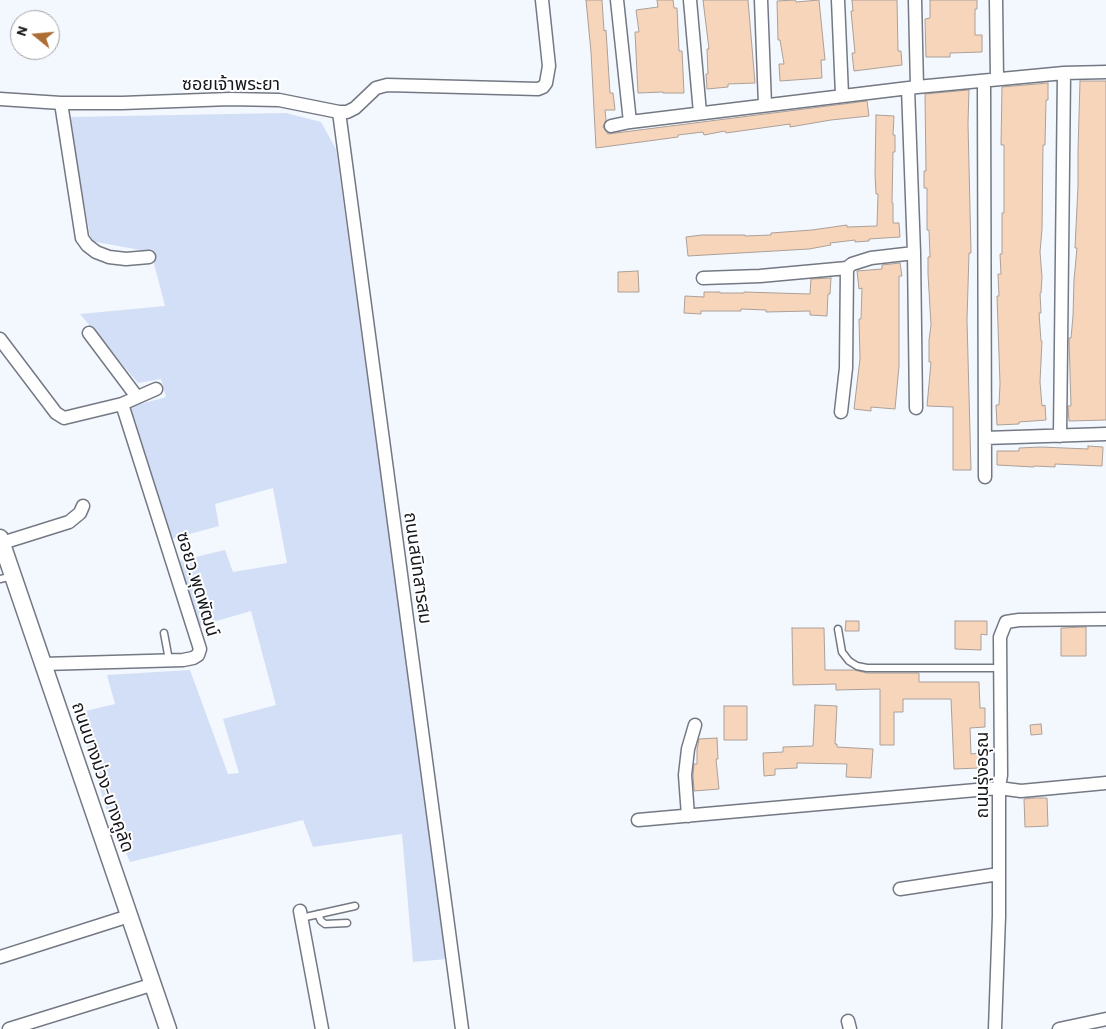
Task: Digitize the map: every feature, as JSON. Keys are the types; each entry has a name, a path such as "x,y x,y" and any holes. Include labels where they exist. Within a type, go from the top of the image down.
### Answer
{"street":[{"path":"339,112 347,112 355,108 376,88 387,85 543,87 548,77 549,66 542,0"},
{"path":"617,0 630,122"},
{"path":"690,0 700,113"},
{"path":"761,0 765,105"},
{"path":"838,0 842,96"},
{"path":"915,0 913,87 916,408"},
{"path":"985,477 990,80 996,0"},
{"path":"611,126 630,122 913,87 1064,73 1106,72"},
{"path":"1060,436 1064,73"},
{"name":"ซอยเจ้าพระยา","path":"0,99 61,103 230,99 279,100 339,112"},
{"path":"61,103 82,238 96,252 109,257 126,259 149,257"},
{"name":"ถนนสนิทสารสม","path":"339,112 462,1029"},
{"path":"703,278 760,276 847,268 852,264 871,258 914,253"},
{"path":"841,412 846,368 847,268"},
{"path":"89,333 137,397"},
{"path":"0,339 56,414 64,418 122,404 156,389"},
{"name":"ซอยว.พุดพัฒน์","path":"43,664 193,658 198,655 200,649 122,404"},
{"path":"985,438 1106,434"},
{"path":"1,541 69,522 80,513 83,506"},
{"name":"ถนนบางม่วง-บางคูลัด","path":"1,541 6,577 43,664 168,1029"},
{"name":"ถนนรุ่งอรุณ","path":"995,1029 999,788 1001,776 1000,637 1006,622 1019,620 1106,619"},
{"path":"688,816 685,775 688,749 696,724"},
{"path":"638,820 999,788 1021,791 1106,782"},
{"path":"900,888 999,874"},
{"path":"300,914 322,1029"},
{"path":"0,957 129,916"},
{"path":"9,1029 154,984"},
{"path":"1059,1029 1106,1019"}],"lane":[{"path":"838,630 842,652 849,661 857,666 867,668 1000,668"},
{"path":"164,633 169,660"},
{"path":"300,914 318,914 355,906"},
{"path":"318,914 321,921 325,924 347,923"}],"shaded area":[{"path":"286,113 321,122 336,149 447,959 413,962 402,834 313,847 303,820 130,862 107,811 77,713 115,704 107,675 190,670 228,774 239,773 223,719 276,705 251,611 199,626 179,561 225,550 233,572 287,563 273,488 215,504 219,526 171,539 130,407 166,397 161,379 138,383 80,314 165,306 151,252 91,241 68,117"}],"building":[{"path":"586,0 602,0 610,93 613,93 615,110 605,110 606,120 603,127 608,134 867,101 869,116 790,127 790,124 704,135 703,132 596,148"},
{"path":"657,0 673,0 674,8 677,8 679,51 682,51 684,93 638,93 635,32 639,32 636,10 658,7"},
{"path":"703,0 748,0 755,83 728,84 728,87 707,89 707,49 709,49"},
{"path":"795,0 796,2 819,0 825,60 821,60 822,78 780,81 779,64 784,64 780,40 778,40 777,1"},
{"path":"852,0 897,0 898,51 901,51 902,65 854,71 852,53 855,53 851,11 853,11"},
{"path":"930,0 977,0 975,35 982,35 982,52 950,53 950,57 926,57 925,19 930,18"},
{"path":"1080,81 1106,81 1106,420 1069,421 1068,406 1071,406 1069,338 1071,338 1073,316 1077,248 1075,248"},
{"path":"1048,83 1045,145 1043,145 1040,252 1042,277 1040,293 1041,313 1039,313 1042,341 1040,382 1042,406 1045,405 1046,420 997,425 996,405 999,405 1000,384 997,296 999,296 998,274 1001,274 1002,213 1004,213 1004,145 1001,145 1002,87"},
{"path":"969,90 971,253 969,253 967,320 971,470 953,470 953,407 927,406 931,362 929,362 929,340 931,325 928,274 928,257 930,257 929,230 927,230 927,188 924,188 924,171 926,171 925,94"},
{"path":"876,115 894,116 893,135 895,135 895,152 893,152 892,203 893,223 899,223 900,237 830,243 831,245 809,249 688,256 686,237 702,235 771,235 771,233 847,225 847,227 877,226 878,194 876,194 875,174"},
{"path":"900,263 902,276 899,276 899,366 895,409 871,407 871,411 854,409 860,359 859,319 861,319 862,288 859,289 857,271 882,269 882,265"},
{"path":"638,271 639,292 618,292 618,272"},
{"path":"831,278 827,316 810,315 810,311 766,312 766,310 741,309 741,311 701,311 701,314 684,313 685,296 704,297 704,292 810,294 811,279"},
{"path":"1088,446 1103,447 1102,466 1055,464 1055,467 1034,467 997,465 997,451 1019,451 1019,448 1041,447 1088,449"},
{"path":"846,621 859,621 859,631 845,631"},
{"path":"955,621 987,621 987,635 981,634 981,650 955,649"},
{"path":"1086,627 1086,656 1061,656 1061,628"},
{"path":"792,628 824,628 825,670 854,670 867,673 919,673 919,682 979,682 980,708 985,708 985,727 970,728 971,754 979,753 979,768 954,769 951,699 903,699 903,712 894,712 894,745 880,745 880,689 836,690 836,684 793,685"},
{"path":"815,705 837,706 835,744 837,744 837,747 873,749 871,778 846,777 847,764 797,763 797,768 775,769 775,775 764,776 763,753 783,752 783,747 813,746"},
{"path":"724,706 747,706 747,740 724,740"},
{"path":"1041,724 1042,734 1031,735 1030,725"},
{"path":"717,738 718,759 716,759 719,789 694,791 694,764 697,764 699,739"},
{"path":"1047,798 1048,826 1025,827 1024,799"}]}
